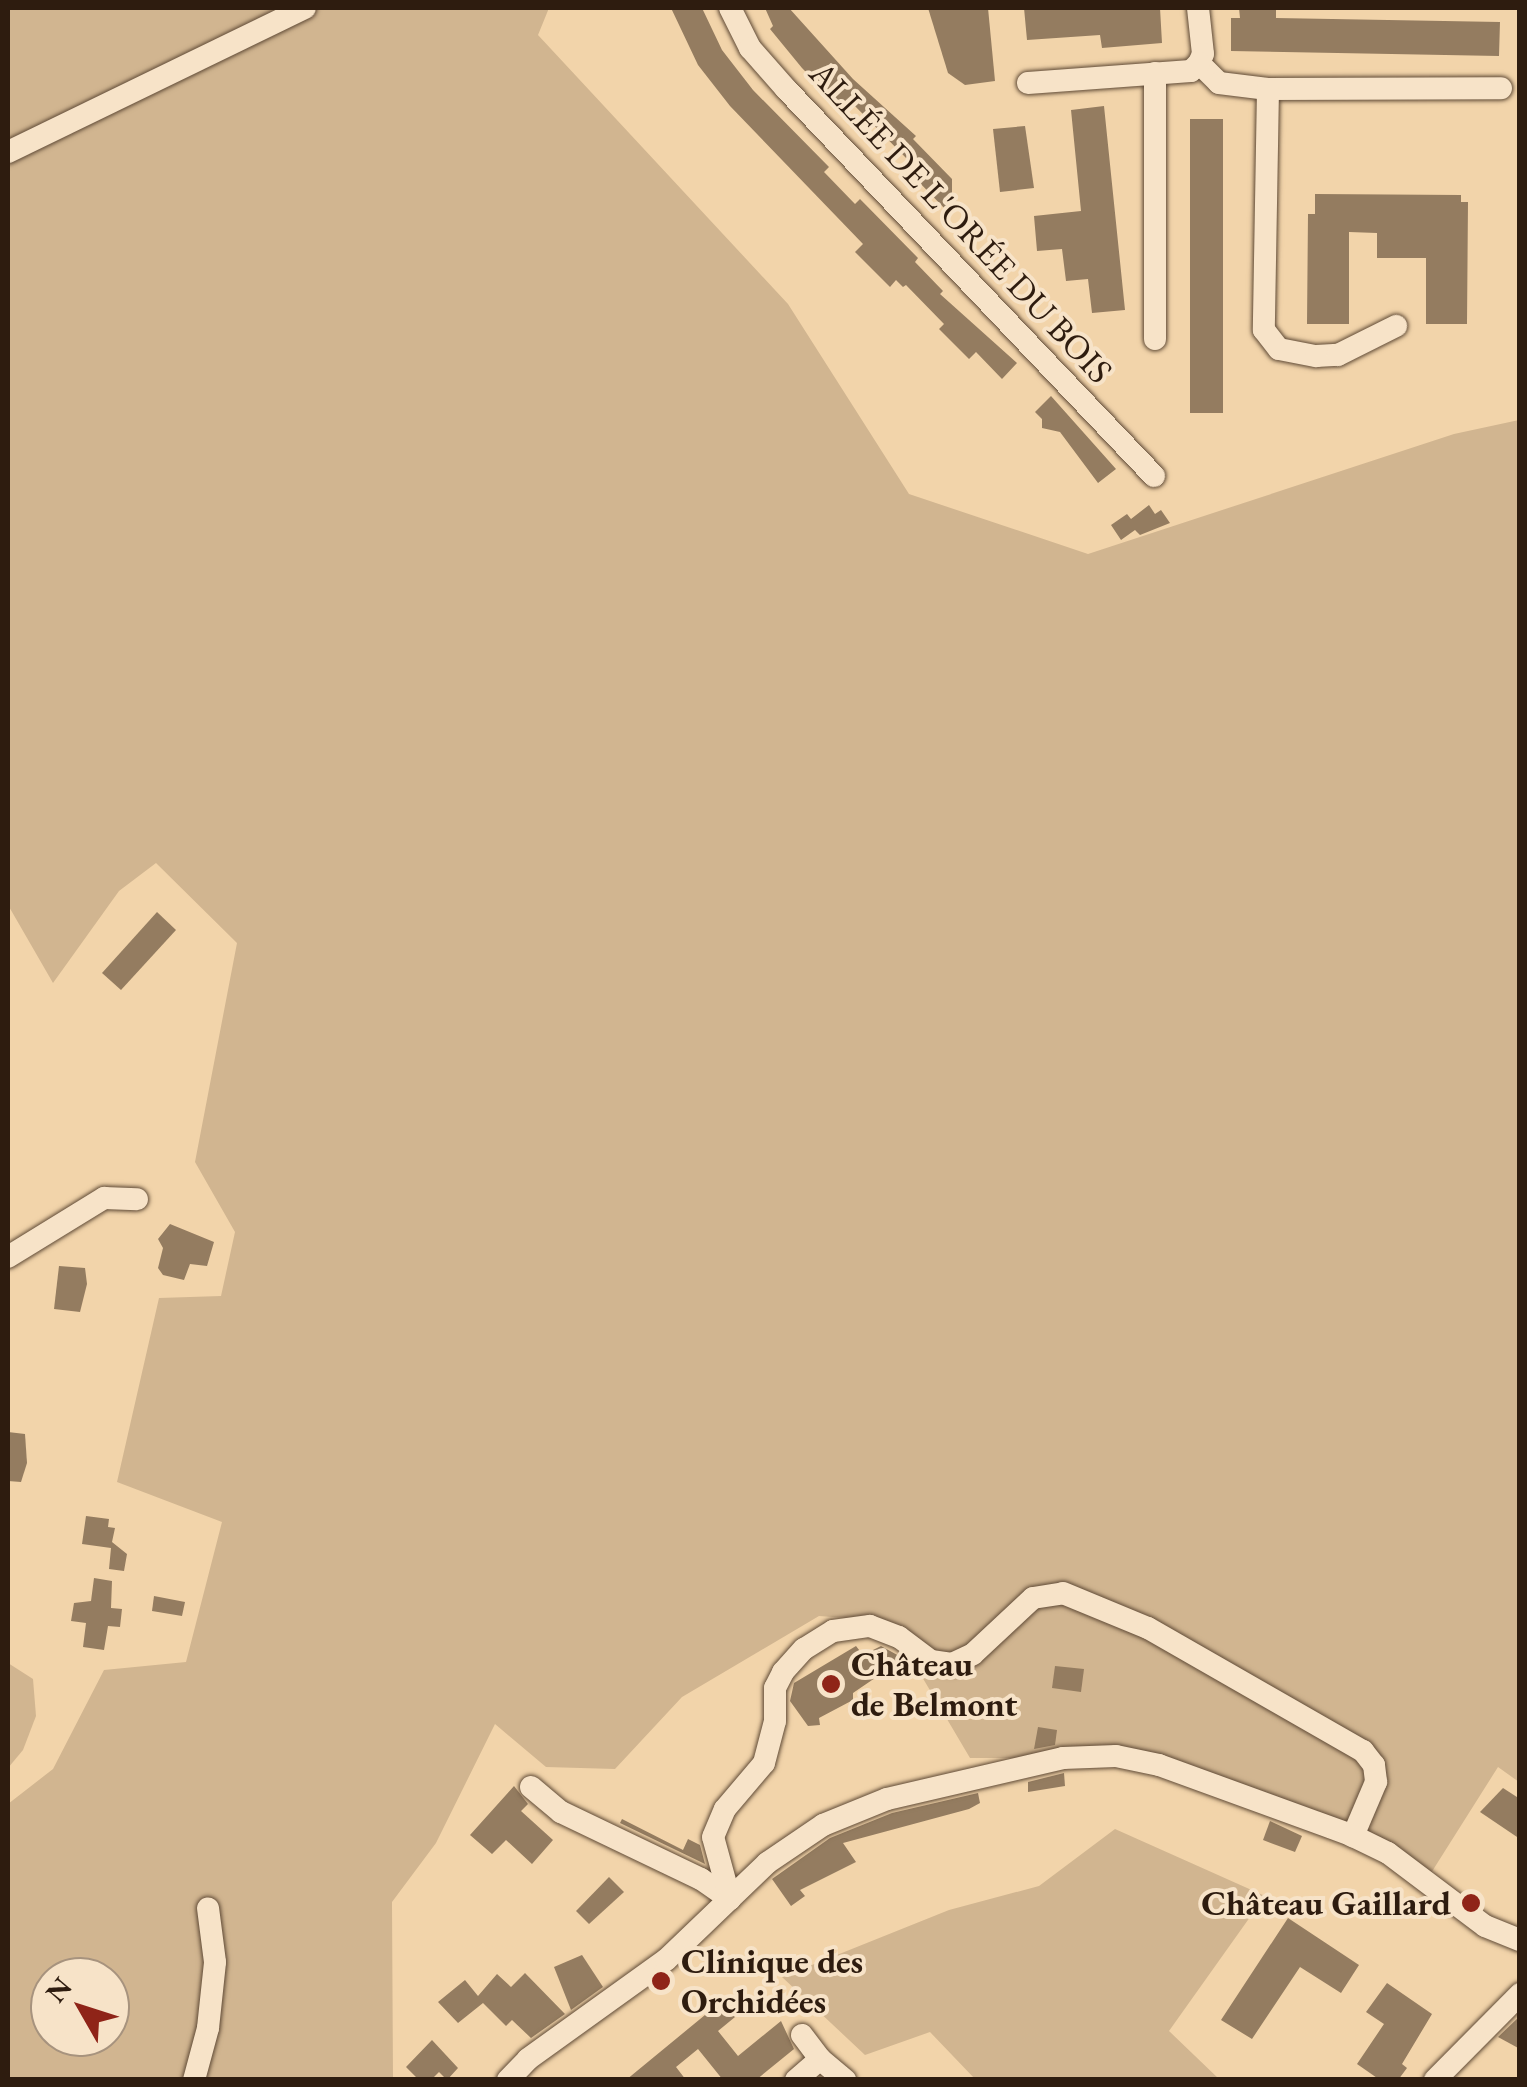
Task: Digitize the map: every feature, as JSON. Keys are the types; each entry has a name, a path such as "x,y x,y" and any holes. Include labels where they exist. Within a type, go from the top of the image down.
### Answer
{"street":[{"path":"8,152 305,8"},
{"name":"ALLÉE DE L'ORÉE DU BOIS","path":"730,8 750,48 786,88 1154,476"},
{"path":"1028,83 1190,71 1203,54 1198,8"},
{"path":"1199,63 1219,83 1268,89 1501,88"},
{"path":"1156,73 1156,339"},
{"path":"1268,89 1264,330 1279,349 1316,356 1338,354 1396,326"},
{"path":"8,1257 104,1198 137,1199"},
{"path":"730,1899 713,1837 725,1808 764,1763 775,1722 775,1688 782,1672 804,1649 833,1630 870,1626 899,1637 930,1662 952,1664 972,1654 1032,1598 1063,1594 1148,1628 1363,1752 1374,1765 1376,1782 1354,1836"},
{"path":"508,2080 528,2059 666,1960 794,1843 860,1808 1063,1758 1116,1756 1159,1765 1354,1836 1388,1853 1486,1926 1520,1940"},
{"path":"531,1786 561,1812 701,1879 730,1899"},
{"path":"194,2080 208,2028 215,1962 208,1908"},
{"path":"1435,2080 1520,1994"},
{"path":"802,2035 820,2059 845,2080"},
{"path":"796,2080 820,2059"}],"shaded area":[{"path":"8,8 549,8 538,35 788,304 909,494 1088,554 1454,434 1519,420 1519,1782 1498,1767 1426,1881 1208,1781 1063,1758 970,1758 889,1621 819,1616 682,1697 615,1769 546,1767 495,1724 436,1843 392,1902 393,2079 8,2080 8,1804 53,1769 104,1670 186,1662 222,1522 117,1482 159,1298 221,1296 235,1232 195,1162 237,943 156,863 119,891 53,983 8,905"},
{"path":"8,1663 33,1679 36,1716 23,1750 8,1768"},
{"path":"1115,1829 1265,1896 1169,2031 1219,2079 975,2079 930,2032 865,2055 782,1977 949,1910 1039,1886"}],"building":[{"path":"671,8 702,8 722,50 753,90 829,167 824,172 855,204 860,199 918,258 915,262 943,291 940,294 1017,363 1002,379 976,352 969,359 939,329 944,324 906,285 903,287 896,280 890,287 855,252 863,244 730,106 698,65"},
{"path":"765,8 789,8 853,79 916,136 913,139 952,179 952,195 957,200 946,210 917,180 919,174 908,160 852,103 844,111 770,29 773,26"},
{"path":"928,8 988,8 995,81 965,85 948,73"},
{"path":"1024,8 1160,8 1162,43 1102,48 1100,35 1027,40"},
{"path":"1239,8 1276,8 1276,18 1500,22 1499,56 1231,51 1231,18 1240,18"},
{"path":"1104,106 1125,310 1092,313 1088,279 1066,281 1062,249 1037,251 1034,216 1081,211 1071,110"},
{"path":"1190,119 1223,119 1223,413 1190,413"},
{"path":"1025,126 1034,188 1000,192 993,129"},
{"path":"1315,194 1461,195 1461,202 1468,202 1467,324 1426,324 1426,258 1377,258 1377,233 1349,232 1349,324 1307,324 1308,214 1315,214"},
{"path":"1051,396 1116,469 1098,483 1060,432 1042,428 1042,419 1035,412"},
{"path":"1149,505 1155,514 1161,510 1170,523 1140,535 1135,530 1121,540 1111,525 1127,514 1131,519"},
{"path":"157,912 176,930 121,990 102,973"},
{"path":"170,1224 214,1242 207,1266 190,1264 184,1280 163,1275 158,1268 163,1248 158,1239"},
{"path":"59,1266 85,1268 87,1284 80,1312 54,1309"},
{"path":"8,1432 25,1434 27,1463 21,1482 8,1481"},
{"path":"86,1516 109,1519 108,1527 115,1528 112,1542 127,1554 124,1571 109,1569 111,1548 82,1544"},
{"path":"94,1578 112,1581 111,1608 122,1609 120,1627 108,1626 104,1650 83,1647 86,1623 71,1621 74,1603 91,1601"},
{"path":"154,1596 185,1602 182,1616 152,1611"},
{"name":"Château de Belmont","path":"856,1646 863,1655 881,1646 901,1657 883,1678 875,1678 853,1693 853,1700 819,1718 820,1725 808,1726 790,1701 794,1683"},
{"path":"1055,1666 1084,1669 1081,1692 1052,1688"},
{"path":"1038,1727 1057,1730 1055,1745 1034,1749"},
{"path":"1064,1773 1065,1786 1028,1792 1028,1782"},
{"path":"514,1786 528,1804 521,1811 553,1840 532,1864 506,1840 492,1854 470,1835"},
{"path":"1503,1788 1520,1799 1520,1839 1480,1812"},
{"path":"978,1793 980,1803 969,1809 843,1843 856,1862 800,1890 805,1896 791,1906 772,1879 830,1838 892,1813"},
{"path":"622,1819 683,1850 688,1839 700,1845 705,1864 620,1823"},
{"path":"1270,1821 1302,1836 1295,1852 1263,1840"},
{"path":"609,1877 624,1892 589,1924 576,1911"},
{"path":"1288,1918 1359,1965 1341,1993 1300,1967 1252,2039 1221,2020"},
{"path":"582,1955 603,1987 571,2010 554,1967"},
{"path":"525,1973 565,2014 531,2038 512,2020 506,2026 483,2003 458,2023 438,2002 465,1980 478,1996 497,1974 511,1987"},
{"path":"1387,1983 1432,2014 1402,2064 1407,2068 1398,2080 1380,2080 1357,2064 1384,2024 1366,2012"},
{"path":"722,2001 735,2017 718,2031 738,2056 781,2021 794,2049 756,2080 723,2080 698,2049 676,2067 686,2080 626,2080"},
{"path":"1520,2016 1520,2049 1498,2037"},
{"path":"432,2040 458,2068 447,2080 439,2072 431,2080 419,2080 406,2067"}],"place":[{"name":"Château de Belmont","path":"831,1684"},
{"name":"Château Gaillard","path":"1471,1903"},
{"name":"Clinique des Orchidées","path":"661,1981"}]}
